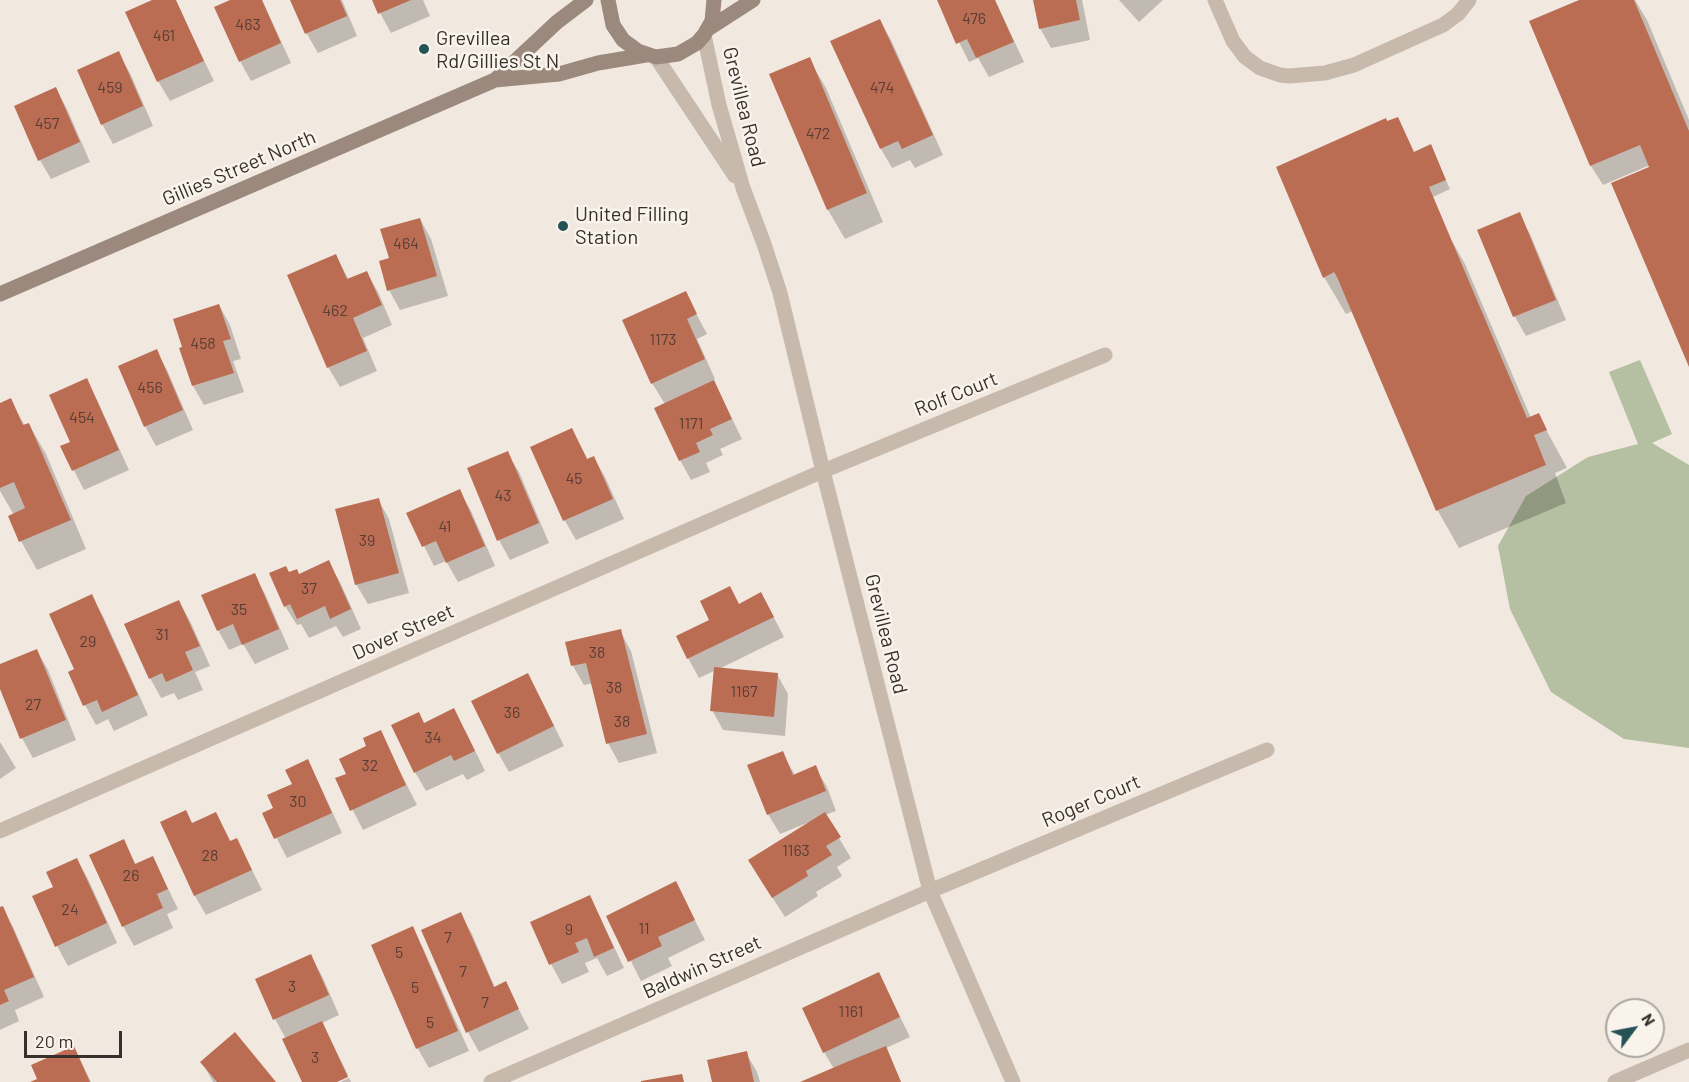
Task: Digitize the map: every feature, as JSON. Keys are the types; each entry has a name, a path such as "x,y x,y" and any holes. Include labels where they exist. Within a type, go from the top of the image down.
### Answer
{"main road":[{"name":"Gillies Street North","path":"495,80 557,22 586,0"},
{"path":"608,0 610,16 617,33 630,46 651,56"},
{"path":"706,32 714,12 714,0"},
{"name":"Gillies Street North","path":"0,294 495,80 559,74 598,63 678,54 688,50 706,32 753,0"}],"street":[{"path":"1215,0 1233,41 1245,57 1260,68 1288,76 1325,73 1354,65 1443,25 1458,14 1469,0"},
{"name":"Grevillea Road","path":"706,32 719,105 743,188 780,292 930,891 1013,1082"},
{"name":"Grevillea Road","path":"651,56 743,188"},
{"name":"Rolf Court","path":"823,471 1105,355"},
{"name":"Dover Street","path":"0,831 823,471"},
{"name":"Roger Court","path":"930,891 1267,750"},
{"name":"Baldwin Street","path":"491,1082 930,891"},
{"path":"1616,1082 1689,1050"}],"green space":[{"path":"1640,360 1672,434 1652,443 1689,465 1689,748 1624,739 1551,692 1510,609 1498,546 1526,496 1588,457 1638,444 1609,372"}],"building":[{"path":"152,0 176,0 204,61 157,82 125,12"},
{"path":"230,0 262,0 281,43 239,62 214,7"},
{"path":"290,0 340,0 347,16 305,34"},
{"path":"372,0 411,0 378,14"},
{"path":"937,0 995,0 1014,42 976,58 967,39 956,44"},
{"path":"1033,0 1076,0 1080,20 1039,29"},
{"path":"1579,0 1634,0 1689,131 1689,367 1611,183 1649,167 1640,145 1590,166 1529,21"},
{"path":"880,19 933,135 902,149 898,141 880,149 830,41"},
{"path":"119,51 143,106 101,125 77,70"},
{"path":"810,57 867,193 827,210 769,74"},
{"path":"56,87 80,142 38,161 14,106"},
{"path":"1398,117 1414,152 1431,144 1446,180 1429,187 1527,418 1539,413 1547,430 1534,435 1546,465 1436,511 1337,277 1334,272 1323,278 1276,167 1386,118 1387,121"},
{"path":"1520,212 1556,300 1513,317 1477,230"},
{"path":"420,218 437,276 387,291 379,261 389,258 380,229"},
{"path":"336,254 347,279 367,271 382,305 353,318 367,351 327,368 287,275"},
{"path":"686,291 697,314 687,319 705,359 651,384 622,320"},
{"path":"219,304 231,339 223,341 234,373 192,386 179,348 182,347 173,319"},
{"path":"157,349 183,410 144,427 118,366"},
{"path":"87,378 119,450 72,471 60,446 70,442 49,395"},
{"path":"714,380 732,419 710,429 713,435 696,443 700,452 679,461 654,408"},
{"path":"11,398 23,425 29,423 71,520 19,542 8,516 25,508 14,482 0,488 0,403"},
{"path":"572,428 587,459 594,456 613,499 563,521 530,447"},
{"path":"508,451 539,523 497,541 467,468"},
{"path":"460,489 485,546 446,563 436,541 422,547 406,513"},
{"path":"379,498 399,573 355,585 335,509"},
{"path":"329,560 351,609 330,619 325,606 297,619 290,604 284,607 269,573 286,566 289,572 297,569 299,574"},
{"path":"255,573 279,629 242,645 233,624 217,631 201,595"},
{"path":"730,586 739,604 761,592 774,617 687,659 676,636 709,620 700,601"},
{"path":"92,594 138,695 102,712 97,700 83,706 68,672 74,669 49,614"},
{"path":"179,600 200,646 185,652 193,670 166,682 162,673 149,679 124,624"},
{"path":"621,629 647,734 606,744 586,663 571,666 565,642"},
{"path":"37,649 66,720 20,739 0,689 0,664"},
{"path":"714,667 778,673 774,717 710,711"},
{"path":"528,673 554,726 497,754 471,701"},
{"path":"454,708 475,751 454,761 451,755 414,773 391,725 419,712 424,723"},
{"path":"381,730 406,785 350,811 335,778 346,774 339,759 366,746 363,738"},
{"path":"783,751 793,775 816,765 826,791 767,815 747,765"},
{"path":"308,759 332,813 274,839 262,813 273,808 267,795 292,784 285,770"},
{"path":"186,810 192,823 216,812 230,841 237,838 252,870 194,896 160,822"},
{"path":"825,812 841,837 826,846 832,855 806,871 808,876 772,898 748,860"},
{"path":"124,839 135,864 153,856 168,889 157,894 163,908 122,927 89,855"},
{"path":"77,858 107,923 55,947 32,896 53,887 46,872"},
{"path":"676,881 695,920 658,937 662,946 628,962 606,916"},
{"path":"590,895 614,948 594,957 587,938 575,943 579,952 549,965 530,922"},
{"path":"3,906 34,977 4,990 9,1001 0,1005 0,907"},
{"path":"461,912 494,987 506,981 519,1009 466,1033 421,930"},
{"path":"413,926 458,1031 416,1049 371,945"},
{"path":"311,954 329,995 273,1020 255,979"},
{"path":"879,972 900,1017 823,1053 802,1008"},
{"path":"322,1021 348,1077 337,1082 302,1082 282,1039"},
{"path":"235,1032 276,1082 217,1082 200,1062"},
{"path":"74,1046 90,1082 30,1082 37,1079 31,1065"},
{"path":"886,1046 901,1082 800,1082 849,1061"},
{"path":"747,1051 754,1082 712,1082 707,1060"},
{"path":"682,1074 684,1082 641,1082 641,1081"}],"place":[{"name":"Grevillea Rd/Gillies St N","path":"424,49"},
{"name":"United Filling Station","path":"563,226"}]}
